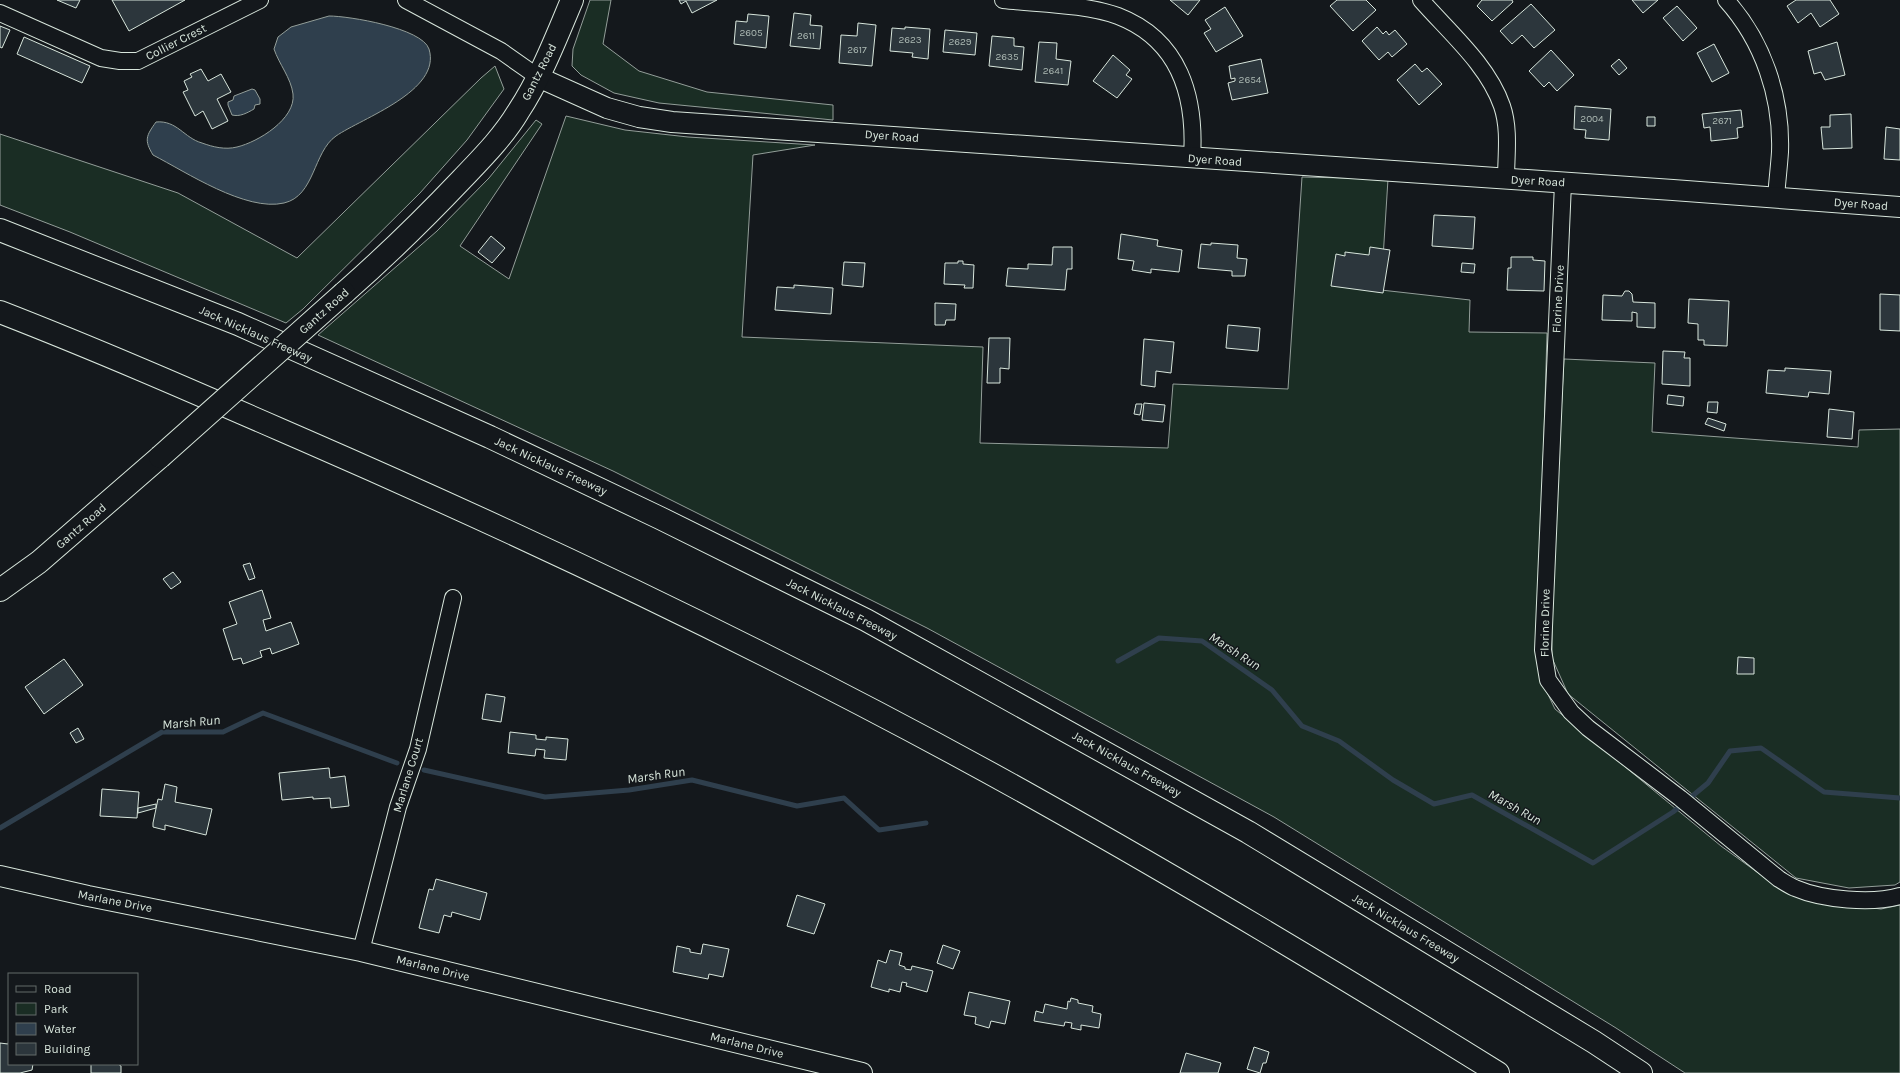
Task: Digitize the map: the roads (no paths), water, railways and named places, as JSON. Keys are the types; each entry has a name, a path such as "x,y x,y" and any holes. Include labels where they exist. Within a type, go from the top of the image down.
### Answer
{"main road":[{"name":"Gantz Road","path":"0,590 39,562 160,457 391,251 423,220 501,136 518,112 538,77 555,42 572,0"},
{"name":"Jack Nicklaus Freeway","path":"0,230 238,324 589,484 866,620 1248,832 1594,1042 1641,1073"},
{"path":"0,312 187,388 448,503 622,586 828,688 1031,796 1186,885 1396,1009 1498,1073"}],"street":[{"name":"Collier Crest","path":"0,13 101,58 120,61 138,61 260,0"},
{"path":"406,0 501,51 538,77"},
{"path":"1003,0 1089,9 1118,16 1144,30 1165,50 1182,75 1190,103 1194,133 1192,158"},
{"path":"1421,0 1477,63 1491,83 1502,107 1506,133 1506,180"},
{"path":"1726,0 1752,36 1769,73 1777,108 1780,151 1776,198"},
{"name":"Dyer Road","path":"538,77 606,108 640,117 672,122 1900,207"},
{"name":"Florine Drive","path":"1563,183 1550,465 1544,650 1548,680 1571,712 1588,728 1671,791 1774,875 1795,888 1812,894 1853,900 1886,900 1900,896"},
{"name":"Marlane Court","path":"362,951 398,807 418,749 453,598"},
{"name":"Marlane Drive","path":"0,876 88,896 362,951 862,1073"}],"water":[{"path":"329,16 368,21 400,29 413,35 424,42 429,49 430,64 424,78 397,102 336,136 328,143 308,183 302,192 294,199 284,203 269,204 252,202 217,189 153,155 148,145 147,138 156,122 163,122 175,126 196,141 219,148 233,148 246,144 265,135 274,128 288,112 292,103 293,94 290,82 274,49 278,37 291,27"},
{"path":"252,89 255,90 260,99 260,104 255,105 254,109 243,114 232,115 228,102 233,100 234,96"}],"waterway":[{"name":"Marsh Run","path":"1118,661 1159,638 1202,641 1272,690 1302,726 1339,741 1393,780 1434,804 1472,795 1593,863 1673,812 1708,783 1730,751 1761,748 1824,792 1900,798"},
{"name":"Marsh Run","path":"0,828 162,732 223,732 263,713 397,763"},
{"name":"Marsh Run","path":"424,770 545,797 629,790 692,780 797,806 844,798 879,830 926,823"}]}
